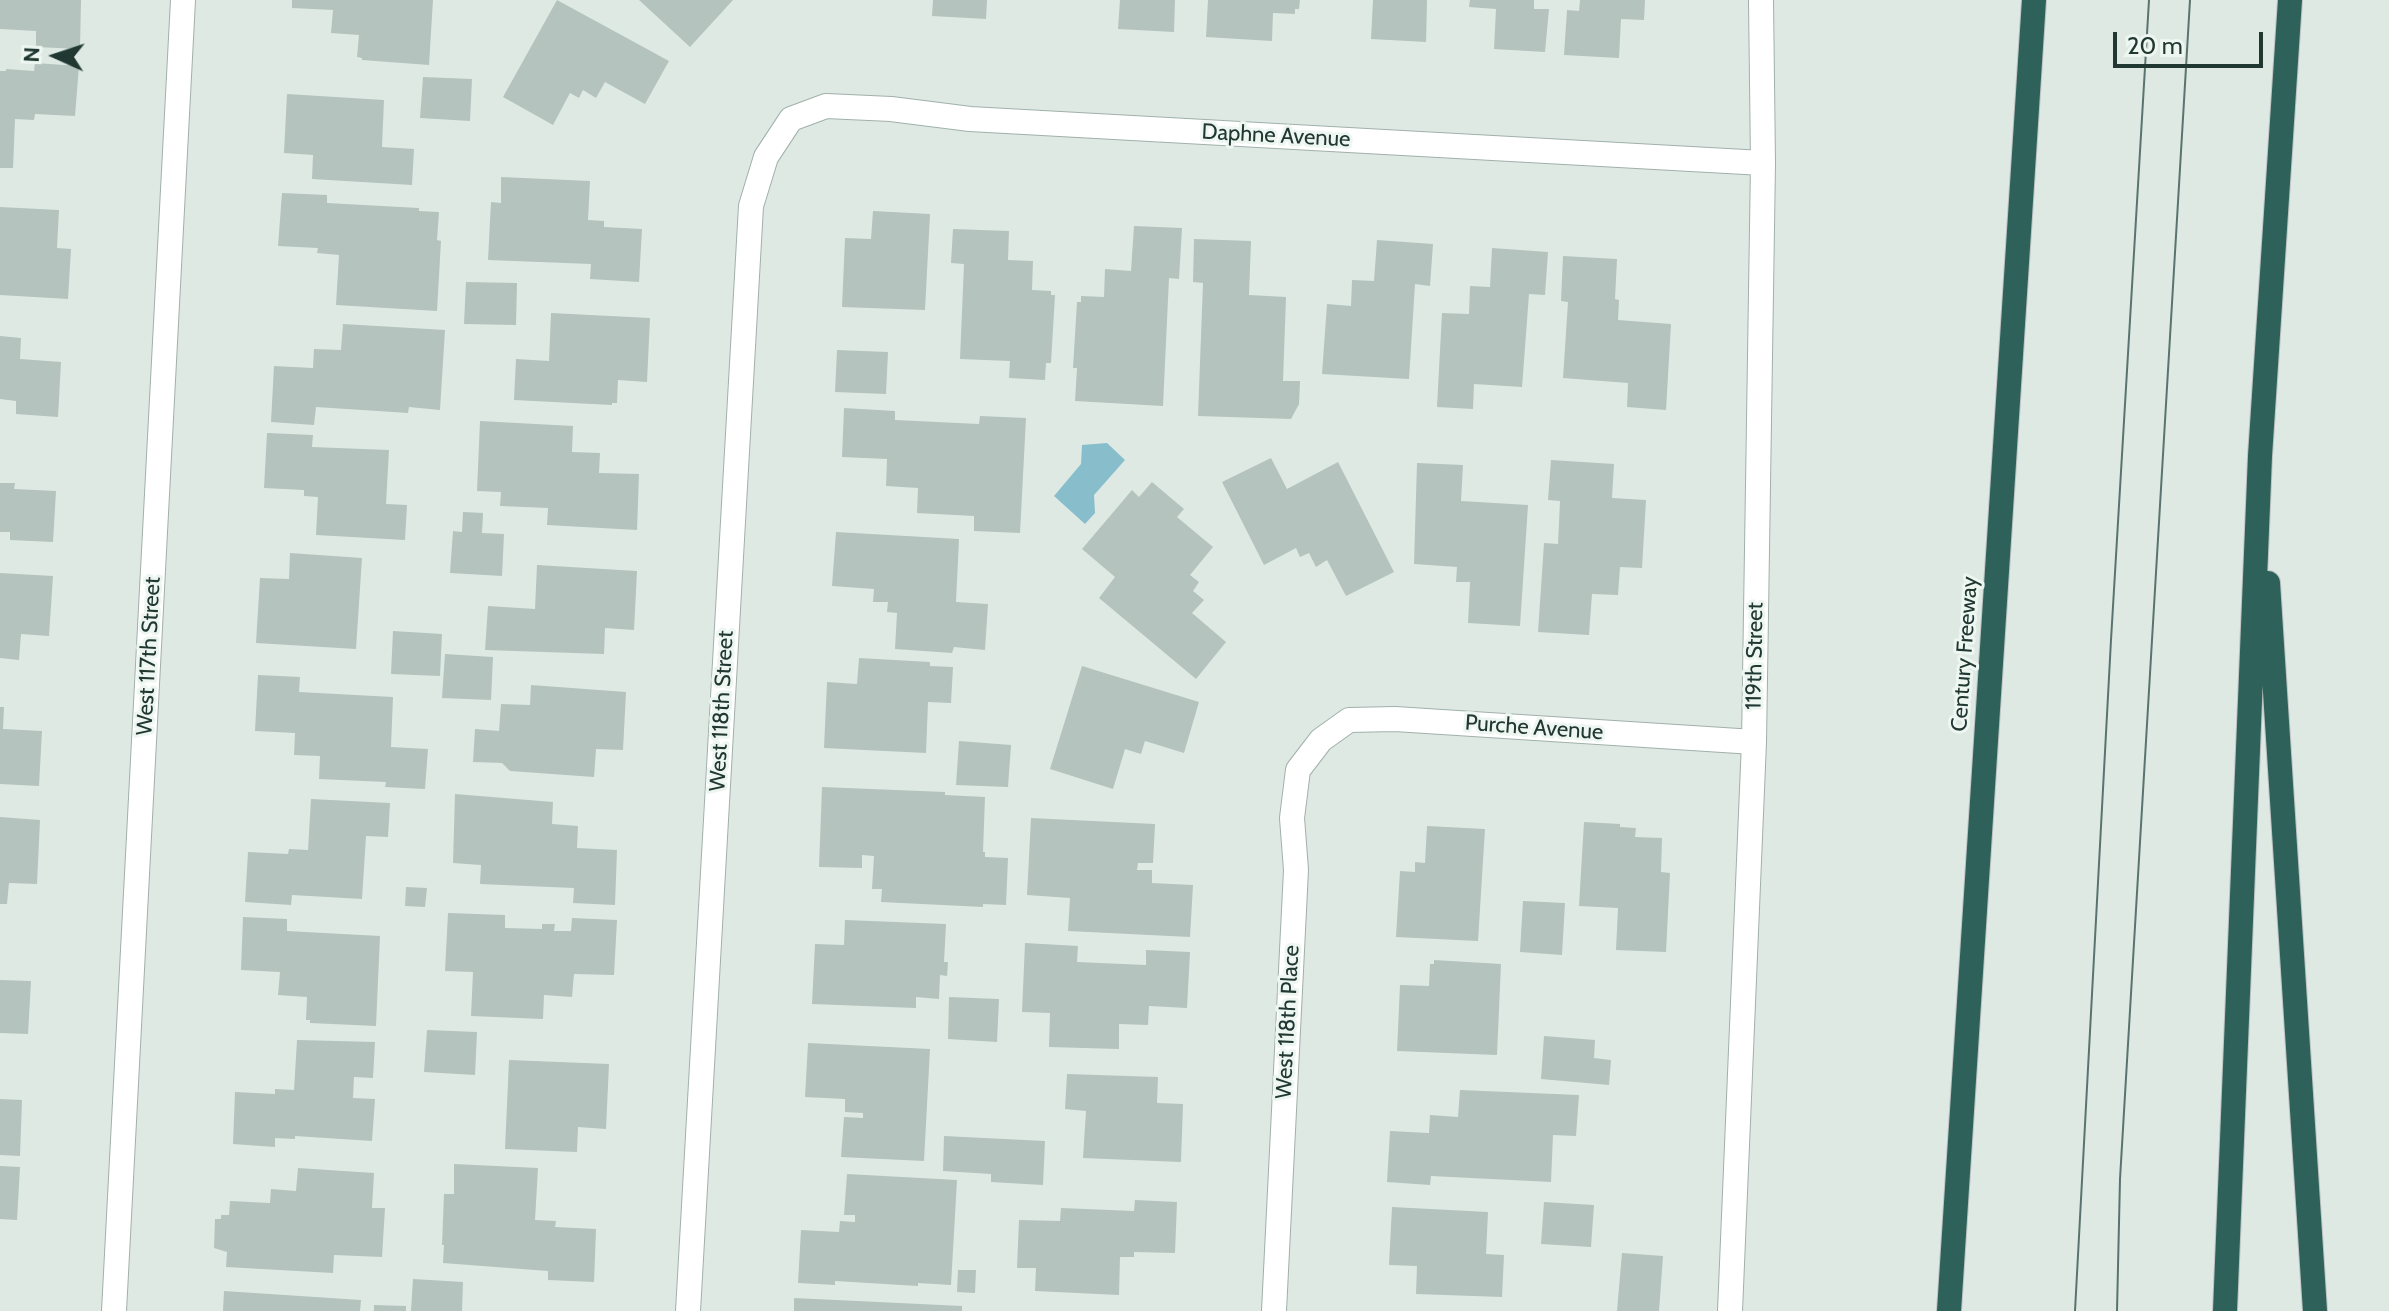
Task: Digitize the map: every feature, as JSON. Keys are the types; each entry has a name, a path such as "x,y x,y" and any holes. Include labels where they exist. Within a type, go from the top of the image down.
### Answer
{"highway":[{"name":"Century Freeway","path":"1949,1311 2034,0"},
{"path":"2225,1311 2260,456 2290,0"},
{"path":"2260,456 2315,1311"}],"street":[{"name":"West 117th Street","path":"114,1311 183,0"},
{"name":"119th Street","path":"1730,1311 1754,742 1763,163 1761,0"},
{"name":"Daphne Avenue","path":"791,119 826,106 891,109 970,119 1763,163"},
{"name":"West 118th Street","path":"688,1311 751,206 766,157 791,119"},
{"name":"Purche Avenue","path":"1321,740 1349,720 1395,719 1754,742"},
{"name":"West 118th Place","path":"1274,1311 1296,870 1292,818 1298,770 1321,740"}],"water":[{"path":"1107,443 1125,460 1094,495 1095,513 1085,524 1054,496 1081,464 1082,445"}],"building":[{"path":"0,0 81,0 80,49 36,47 36,31 0,29"},
{"path":"292,0 433,0 429,65 362,60 357,57 359,35 331,33 333,10 292,8"},
{"path":"557,0 669,61 645,104 605,82 596,98 583,90 579,98 570,93 553,125 503,97"},
{"path":"639,0 733,0 690,47"},
{"path":"933,0 987,0 986,19 932,16"},
{"path":"1120,0 1175,0 1174,32 1118,29"},
{"path":"1208,0 1300,0 1295,14 1273,13 1272,41 1206,37"},
{"path":"1373,0 1427,0 1426,42 1371,39"},
{"path":"1470,0 1534,0 1534,9 1549,9 1545,52 1494,49 1496,9 1469,7"},
{"path":"1580,0 1645,0 1644,20 1621,19 1619,58 1564,55 1567,10 1579,11"},
{"path":"35,63 79,66 75,116 35,114 34,120 15,119 13,168 0,168 0,71 34,71"},
{"path":"423,77 472,79 470,121 420,118"},
{"path":"287,94 384,100 382,147 414,149 412,185 312,179 313,155 284,153"},
{"path":"501,177 590,181 588,220 604,221 604,227 642,229 639,282 590,279 591,264 488,260 491,202 501,203"},
{"path":"282,193 327,195 327,203 439,212 437,240 441,241 437,311 336,305 339,255 317,253 318,248 278,246"},
{"path":"0,207 59,210 57,248 71,249 68,299 0,295"},
{"path":"873,211 930,214 925,310 842,307 845,238 871,239"},
{"path":"1134,226 1182,228 1179,279 1169,278 1163,406 1075,401 1077,368 1073,368 1077,302 1081,302 1081,296 1104,297 1105,269 1131,271"},
{"path":"953,229 1009,231 1008,260 1033,261 1032,290 1051,291 1051,295 1055,295 1051,363 1046,363 1045,380 1009,378 1010,361 960,359 964,264 951,263"},
{"path":"1194,239 1251,241 1249,295 1286,297 1283,381 1300,381 1299,404 1291,419 1198,416 1203,283 1193,282"},
{"path":"1377,240 1433,244 1430,286 1415,284 1409,379 1322,374 1327,304 1351,306 1352,280 1374,281"},
{"path":"1492,248 1548,252 1545,295 1529,294 1522,387 1474,384 1473,409 1437,407 1442,313 1469,314 1470,286 1490,287"},
{"path":"1563,256 1617,259 1615,299 1619,300 1618,320 1671,324 1666,410 1627,407 1628,383 1563,378 1568,302 1561,301"},
{"path":"466,282 517,283 516,325 464,324"},
{"path":"551,313 650,318 647,382 618,380 617,403 612,405 514,400 516,359 549,361"},
{"path":"343,324 445,330 440,410 409,407 408,413 316,407 314,425 271,422 274,366 313,368 314,349 341,350"},
{"path":"0,336 21,338 20,359 61,362 58,417 16,414 16,401 0,399"},
{"path":"837,350 888,352 886,394 835,392"},
{"path":"844,408 895,411 895,420 979,424 980,416 1026,418 1020,533 974,531 974,516 917,513 918,488 886,486 887,459 842,457"},
{"path":"480,421 573,426 572,452 600,453 599,473 639,474 637,530 547,525 548,508 500,506 501,492 477,491"},
{"path":"267,433 313,435 312,447 389,450 386,504 407,505 405,540 316,535 318,497 304,496 304,490 264,488"},
{"path":"1271,458 1287,489 1338,462 1394,572 1346,596 1327,560 1316,567 1309,553 1300,557 1296,548 1264,565 1222,482"},
{"path":"1551,460 1614,464 1612,498 1646,500 1642,568 1620,567 1618,595 1592,594 1589,635 1538,632 1544,543 1558,544 1560,501 1548,500"},
{"path":"1417,463 1463,465 1461,501 1528,505 1520,626 1468,623 1470,582 1456,582 1457,567 1414,564"},
{"path":"1152,482 1184,509 1177,517 1213,547 1190,575 1199,582 1193,591 1204,600 1192,613 1226,642 1196,679 1099,598 1115,577 1082,549 1132,490 1139,497"},
{"path":"0,483 15,483 14,489 56,491 53,542 10,540 10,532 0,532"},
{"path":"463,512 483,513 482,533 504,534 502,576 450,573 453,531 462,532"},
{"path":"836,532 959,539 956,602 988,604 985,650 954,647 952,653 895,649 897,613 887,612 888,602 873,602 874,589 832,586"},
{"path":"290,553 362,558 356,649 256,643 260,578 289,579"},
{"path":"537,565 637,571 634,630 605,628 604,654 485,650 488,606 535,609"},
{"path":"0,573 53,576 49,636 21,634 19,660 0,658"},
{"path":"393,631 442,634 440,676 391,674"},
{"path":"445,654 493,657 491,700 442,698"},
{"path":"859,658 930,662 930,666 953,667 951,703 928,702 926,753 824,748 827,682 857,684"},
{"path":"1082,666 1199,702 1184,753 1145,741 1141,754 1125,749 1113,789 1050,769"},
{"path":"258,675 300,677 299,692 393,697 391,747 428,749 425,789 385,787 386,782 319,779 320,756 294,755 295,733 255,731"},
{"path":"531,685 626,692 623,750 596,749 594,777 510,771 502,763 473,762 475,729 499,731 501,704 530,705"},
{"path":"0,707 4,707 3,729 42,731 39,786 0,784"},
{"path":"959,741 1011,745 1008,787 956,785"},
{"path":"822,787 945,792 945,795 985,797 983,852 985,857 1008,858 1006,905 983,904 983,907 881,902 882,889 872,889 874,856 862,855 862,868 819,867"},
{"path":"455,794 553,802 552,824 578,826 577,848 617,850 615,905 573,903 574,888 480,884 481,865 453,863"},
{"path":"311,799 390,803 388,837 366,836 362,899 292,895 291,905 245,902 248,852 288,854 289,849 308,850"},
{"path":"0,817 40,820 37,884 9,883 7,904 0,904"},
{"path":"1031,818 1155,824 1153,863 1138,863 1137,870 1152,870 1152,883 1193,885 1190,937 1068,931 1070,898 1027,895"},
{"path":"1584,822 1620,824 1620,827 1636,828 1635,837 1662,838 1661,872 1670,873 1666,952 1616,950 1618,908 1579,906"},
{"path":"1427,826 1485,829 1478,941 1396,937 1400,871 1415,872 1415,862 1425,863"},
{"path":"406,887 427,888 425,907 405,906"},
{"path":"1523,901 1565,903 1562,955 1520,952"},
{"path":"448,913 505,915 505,928 542,929 542,924 555,924 554,931 571,931 572,918 617,920 614,975 574,974 572,997 544,995 543,1019 471,1016 473,972 445,971"},
{"path":"243,917 287,919 287,931 380,936 376,1026 310,1023 306,1020 307,997 278,995 280,972 241,970"},
{"path":"845,920 946,924 944,962 948,962 947,976 940,975 939,999 916,997 916,1008 812,1004 815,944 844,945"},
{"path":"1025,943 1078,946 1077,962 1146,965 1146,950 1190,952 1187,1008 1149,1006 1148,1025 1119,1024 1119,1049 1049,1047 1050,1013 1022,1012"},
{"path":"1434,960 1501,964 1497,1055 1397,1051 1400,985 1429,986 1430,964 1434,964"},
{"path":"0,980 31,981 28,1034 0,1033"},
{"path":"949,997 999,999 997,1042 948,1039"},
{"path":"427,1030 477,1032 475,1075 424,1072"},
{"path":"1544,1036 1595,1040 1594,1058 1611,1060 1609,1085 1541,1079"},
{"path":"297,1040 375,1042 373,1078 354,1077 353,1098 375,1099 372,1141 295,1136 295,1139 275,1138 275,1147 233,1144 235,1092 275,1094 275,1089 294,1090"},
{"path":"808,1043 930,1049 924,1161 841,1157 844,1117 863,1118 863,1113 845,1112 845,1099 805,1097"},
{"path":"509,1060 609,1064 606,1129 578,1127 577,1152 505,1149"},
{"path":"1067,1074 1158,1077 1157,1103 1183,1104 1181,1162 1083,1158 1086,1111 1065,1109"},
{"path":"1460,1090 1579,1095 1576,1136 1553,1135 1551,1182 1431,1176 1430,1185 1387,1182 1390,1131 1429,1133 1430,1115 1458,1117"},
{"path":"0,1099 22,1100 20,1156 0,1155"},
{"path":"944,1136 1045,1141 1043,1185 991,1182 991,1174 943,1171"},
{"path":"454,1164 538,1168 535,1220 556,1221 555,1227 596,1229 594,1282 548,1280 548,1271 443,1263 444,1194 454,1194"},
{"path":"0,1166 20,1167 17,1220 0,1219"},
{"path":"298,1168 374,1173 372,1208 385,1208 382,1257 334,1255 333,1273 226,1267 227,1252 214,1248 215,1219 229,1215 230,1201 270,1203 271,1189 296,1191"},
{"path":"847,1174 957,1180 951,1285 835,1281 835,1285 798,1283 801,1230 839,1232 840,1221 855,1222 855,1215 844,1215"},
{"path":"1135,1200 1177,1202 1175,1253 1134,1252 1134,1257 1120,1257 1119,1295 1035,1291 1036,1268 1017,1268 1019,1220 1060,1221 1061,1208 1134,1211"},
{"path":"1544,1202 1594,1205 1591,1247 1541,1244"},
{"path":"1392,1207 1488,1212 1486,1254 1504,1255 1502,1297 1416,1294 1417,1266 1389,1265"},
{"path":"1622,1253 1663,1256 1659,1311 1617,1311"},
{"path":"958,1270 976,1270 975,1293 957,1292"},
{"path":"413,1279 463,1282 462,1311 411,1311"},
{"path":"224,1291 361,1300 360,1311 223,1311"},
{"path":"794,1298 962,1306 962,1311 794,1311"},
{"path":"374,1305 406,1306 406,1311 374,1311"}],"tram line":[{"path":"2075,1311 2149,0"},
{"path":"2117,1311 2120,1179 2190,0"}]}
